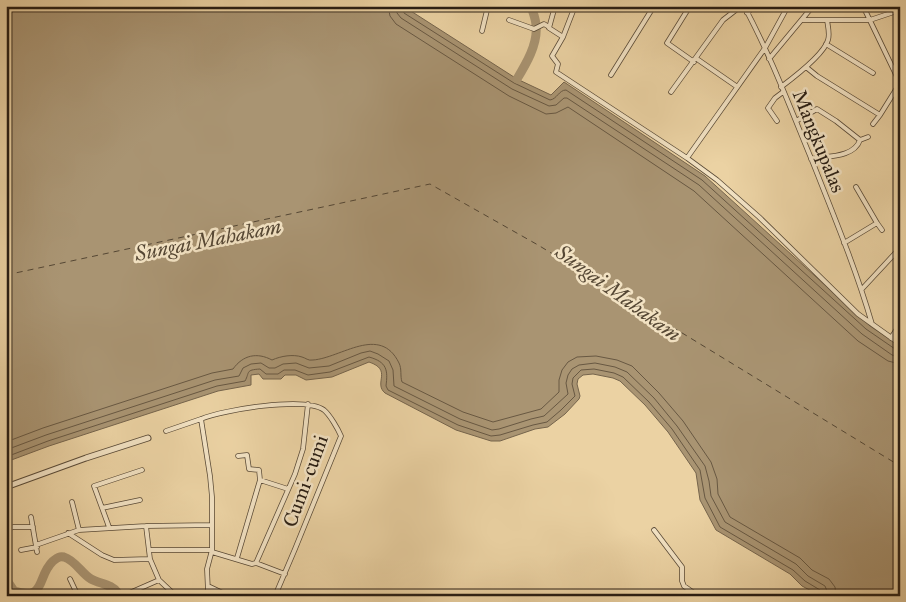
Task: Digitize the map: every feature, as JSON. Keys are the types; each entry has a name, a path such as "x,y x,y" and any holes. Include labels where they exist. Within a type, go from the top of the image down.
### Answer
{"street":[{"path":"482,31 488,6"},
{"path":"549,27 555,6"},
{"path":"574,6 563,37 553,54 553,58 558,65 556,72 582,91 687,158 717,180 759,217 858,314 900,344"},
{"path":"611,75 654,6"},
{"path":"690,6 667,43 736,86"},
{"path":"671,92 724,20 743,6"},
{"name":"Mangkupalas","path":"743,6 765,48 815,167 862,289 872,325"},
{"path":"747,13 755,6"},
{"path":"687,158 736,86 765,48 788,6"},
{"path":"769,59 813,6"},
{"path":"864,6 900,83 873,124"},
{"path":"802,20 870,20 900,10"},
{"path":"509,20 537,28 544,24 563,37"},
{"path":"777,121 768,108 782,90 826,44 829,38 827,20"},
{"path":"826,44 873,73"},
{"path":"806,67 817,76 880,115"},
{"path":"796,121 816,108 860,140"},
{"path":"811,159 841,155 858,145 860,140 868,136"},
{"path":"856,187 882,230"},
{"path":"844,243 878,223"},
{"path":"862,289 900,248"},
{"path":"891,338 900,324"},
{"name":"Cumi-cumi","path":"166,431 200,419 252,408 297,403 308,404 324,411 341,436 285,574 274,596"},
{"path":"256,563 295,474 303,449 308,404"},
{"path":"200,419 210,476 212,525 212,551 207,569 208,586 206,596"},
{"path":"6,487 148,438"},
{"path":"237,558 260,480 259,470 248,469 247,455 238,456"},
{"path":"109,527 94,486 142,470"},
{"path":"260,480 288,489"},
{"path":"102,508 140,500"},
{"path":"72,502 79,530"},
{"path":"32,517 37,548"},
{"path":"20,550 37,548 68,533 79,530 109,527 212,525"},
{"path":"146,526 150,559 159,580 176,596"},
{"path":"6,530 13,527 33,527"},
{"path":"654,530 682,567 684,586 698,596"},
{"path":"68,533 102,555 114,560 150,559"},
{"path":"149,550 212,551 252,564 256,563 285,574"},
{"path":"70,579 78,596"},
{"path":"127,594 159,580"},
{"path":"208,586 227,595"}],"water":[{"name":"Sungai Mahakam","path":"6,6 403,6 517,79 551,95 564,82 705,176 870,326 900,346 900,596 821,596 802,586 790,574 716,530 700,500 696,473 668,432 645,405 620,381 593,374 583,375 578,379 579,399 565,414 548,427 535,429 500,441 491,441 456,430 385,393 381,385 380,369 369,362 332,377 306,380 296,375 285,375 281,379 263,379 259,374 251,375 251,385 218,391 49,446 6,462"}],"waterway":[{"path":"517,79 531,54 535,40 536,23 531,6"},
{"path":"6,579 14,591 32,593 40,586 44,574 53,561 59,557 64,557 72,561 91,579 113,588 118,593 117,596"}],"ferry route":[{"path":"6,275 430,184 538,245 900,466"}]}
